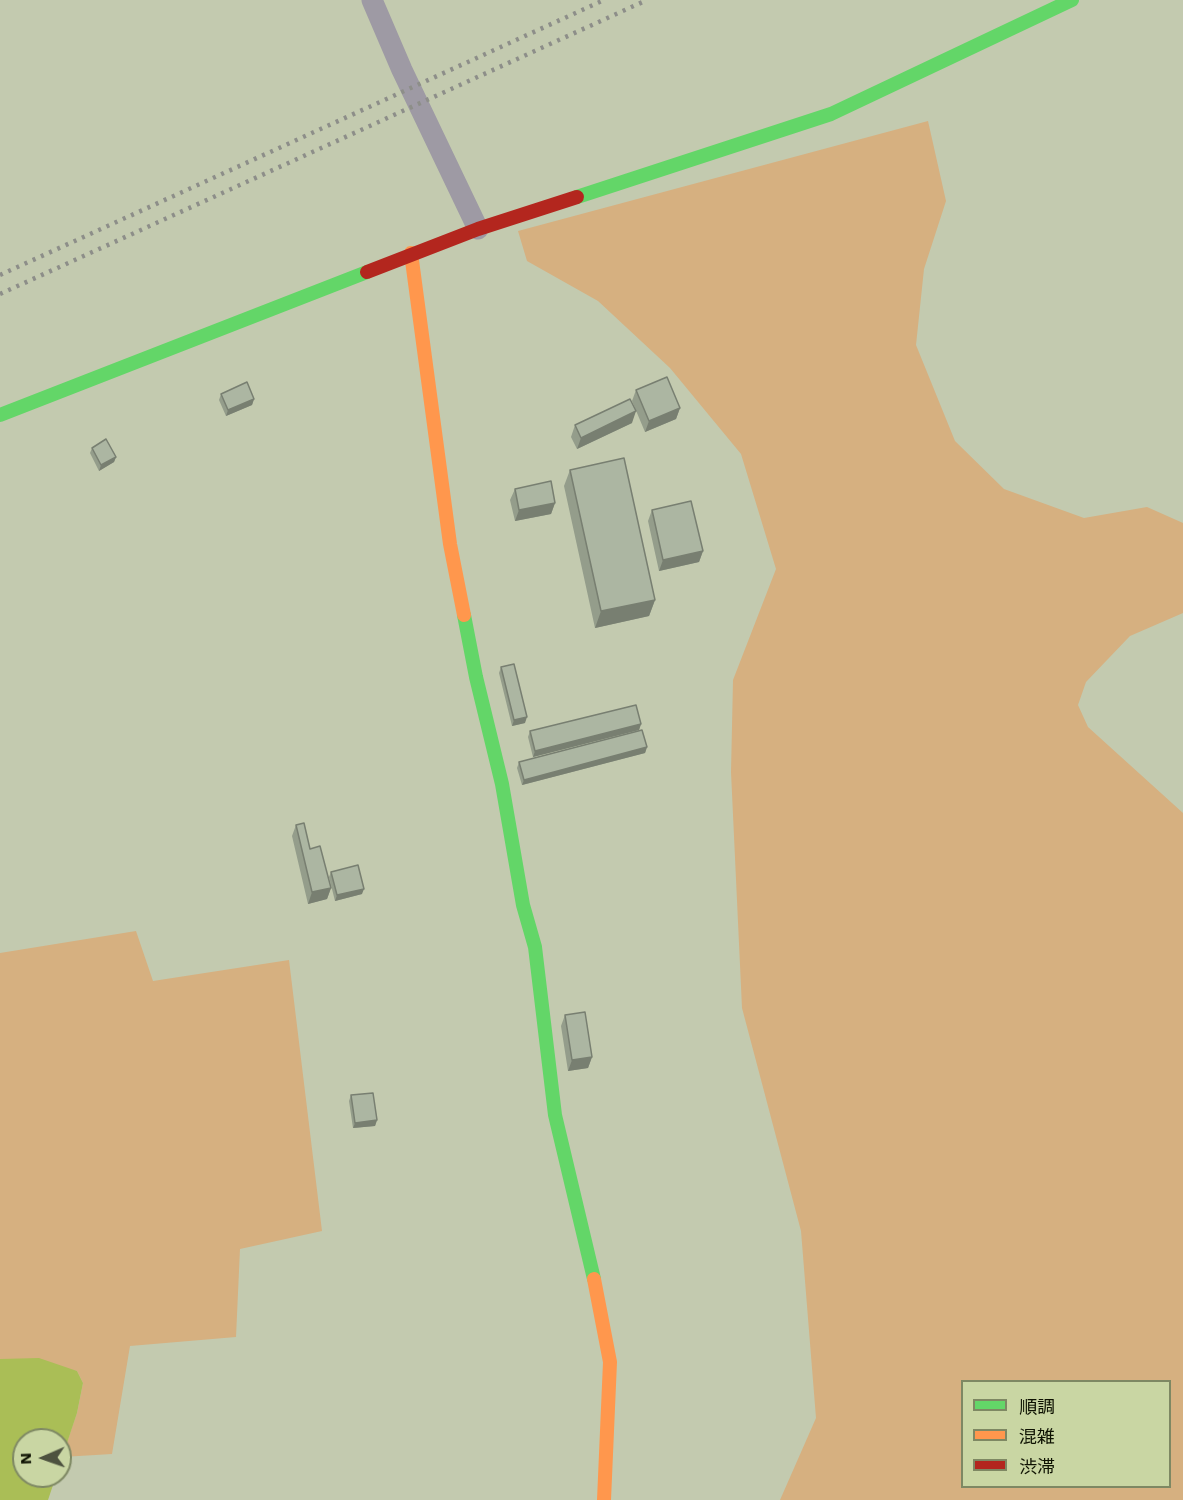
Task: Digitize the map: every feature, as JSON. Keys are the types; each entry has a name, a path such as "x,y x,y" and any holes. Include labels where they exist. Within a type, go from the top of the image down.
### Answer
{"street":[{"path":"372,0 402,70 478,229"},
{"path":"0,414 411,253 831,114 1072,0"},
{"path":"411,253 450,544 476,677 502,784 523,905 535,947 555,1115 610,1362 604,1500"}],"shaded area":[{"path":"928,121 946,201 924,269 916,345 955,441 1004,489 1084,518 1147,507 1183,523 1183,613 1130,636 1086,682 1078,705 1088,727 1183,813 1183,1500 780,1500 816,1418 801,1231 742,1008 731,772 733,680 776,569 741,454 670,368 598,301 527,261 518,231"},
{"path":"136,931 153,981 289,960 322,1231 240,1249 236,1337 130,1346 112,1454 72,1456 72,1428 83,1383 77,1371 0,1359 0,953"},
{"path":"39,1358 77,1371 83,1383 72,1428 12,1428 12,1488 52,1488 48,1500 0,1500 0,1359"}],"building":[{"path":"667,377 680,408 649,421 636,390"},
{"path":"247,382 254,399 228,410 221,394"},
{"path":"630,399 636,411 581,438 575,425"},
{"path":"106,439 116,457 101,465 92,448"},
{"path":"624,458 655,600 601,611 570,470"},
{"path":"551,481 555,503 519,510 515,489"},
{"path":"691,501 703,551 663,560 652,510"},
{"path":"514,664 527,717 514,720 501,667"},
{"path":"636,705 641,724 535,751 530,731"},
{"path":"642,730 647,747 524,780 519,762"},
{"path":"304,823 310,849 320,846 331,888 312,892 296,825"},
{"path":"358,865 364,889 337,895 331,872"},
{"path":"585,1012 592,1057 572,1060 565,1015"},
{"path":"373,1093 377,1120 355,1123 351,1095"}],"railway":[{"path":"0,275 604,0"},
{"path":"0,294 647,0"}],"traffic: fast":[{"path":"577,197 831,114 1072,0"},
{"path":"0,415 367,272"},
{"path":"464,615 476,677 502,784 523,905 535,947 555,1115 594,1279"}],"traffic: slow":[{"path":"411,253 450,544 464,615"},
{"path":"594,1279 610,1362 604,1500"}],"traffic: jam":[{"path":"367,272 478,229 577,197"}]}
